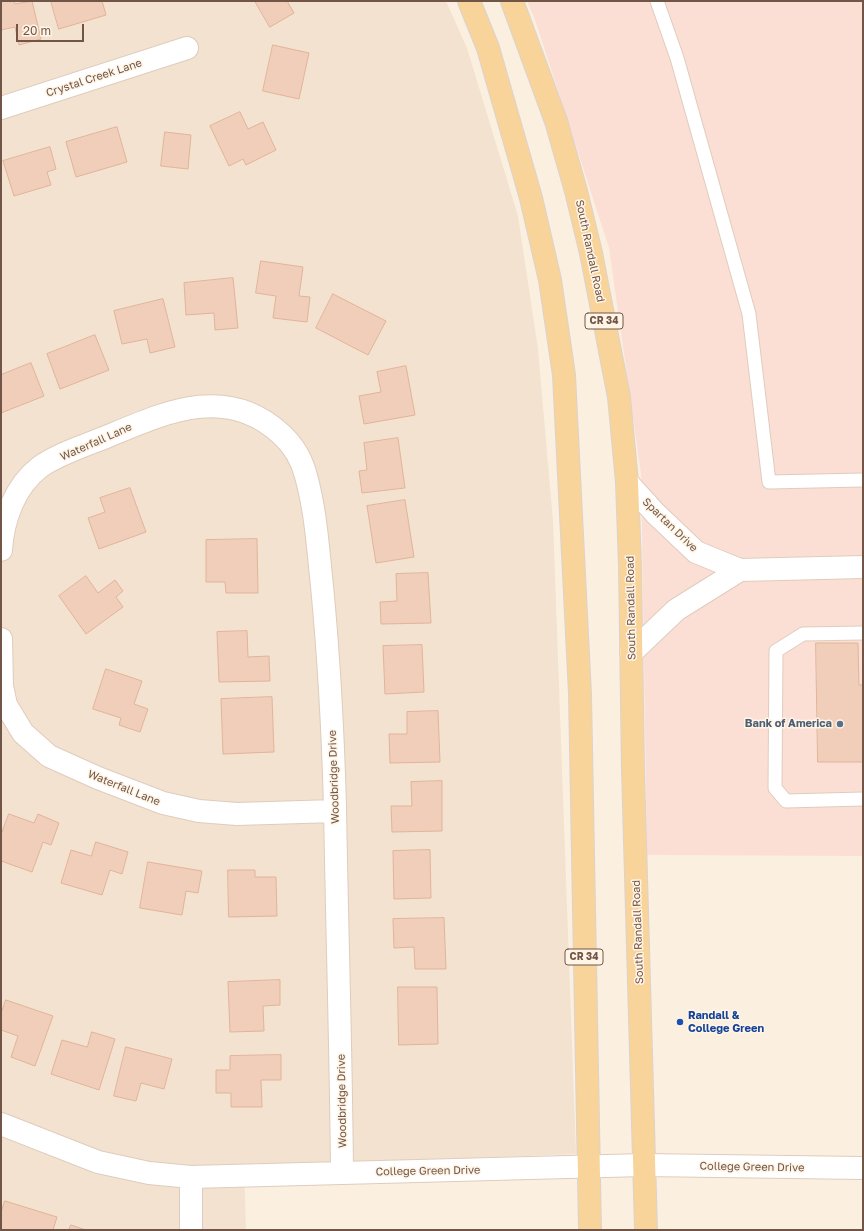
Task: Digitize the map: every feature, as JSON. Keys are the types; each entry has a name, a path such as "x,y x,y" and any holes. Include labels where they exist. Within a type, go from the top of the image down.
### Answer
{"main road":[{"name":"CR 34","path":"470,1 488,48 532,198 550,280 564,375 580,694 590,1230"},
{"name":"South Randall Road","path":"512,1 556,121 578,199 591,253 619,398 627,482 633,770 646,1230"}],"street":[{"name":"Crystal Creek Lane","path":"1,108 187,48"},
{"name":"Waterfall Lane","path":"1,550 8,509 24,484 40,467 74,450 176,409 211,405 228,407 244,412"},
{"name":"Woodbridge Drive","path":"244,412 259,418 272,426 291,445 301,461 310,492 318,545 327,643 334,756 340,964 342,1172"},
{"name":"Spartan Drive","path":"627,482 655,513 696,552 740,570 863,567"},
{"path":"631,652 676,610 740,570"},
{"name":"Waterfall Lane","path":"1,640 2,686 6,705 23,732 49,756 98,778 163,803 199,811 237,814 335,811"},
{"name":"College Green Drive","path":"1,1124 98,1162 149,1172 191,1177 644,1165 863,1168"},
{"path":"191,1177 191,1230"}],"lane":[{"path":"657,1 677,58 749,314 768,460 769,482 863,480"},
{"path":"863,633 803,634 776,651 775,694 775,788 786,802 863,799"}],"shaded area":[{"path":"1,1 446,1 467,48 518,216 538,349 553,521 576,1154 244,1167 246,1230 1,1230"},
{"path":"527,1 863,1 863,856 647,855 641,474 609,248 535,20"}],"building":[{"path":"1,1 14,1 15,4 32,1 41,39 19,45 15,27 1,30"},
{"path":"51,1 102,1 106,15 59,29"},
{"path":"255,1 287,1 294,13 270,27"},
{"path":"273,45 309,53 299,99 263,91"},
{"path":"240,112 248,129 263,122 276,150 246,165 243,159 229,166 210,126"},
{"path":"117,127 127,162 76,177 66,142"},
{"path":"165,132 191,135 188,169 161,166"},
{"path":"50,147 56,169 47,172 51,185 14,196 3,161"},
{"path":"261,261 303,267 299,296 310,297 307,322 273,318 276,296 256,293"},
{"path":"233,278 238,328 215,330 214,313 186,315 184,283"},
{"path":"333,294 386,321 368,355 316,328"},
{"path":"163,299 175,347 150,353 147,339 122,344 114,311"},
{"path":"95,335 109,370 60,389 47,354"},
{"path":"31,363 44,396 1,413 1,375"},
{"path":"406,366 415,415 364,424 359,396 381,392 377,372"},
{"path":"398,438 405,488 362,493 359,471 367,470 364,443"},
{"path":"130,488 146,532 99,549 88,518 105,512 100,498"},
{"path":"405,500 414,557 376,563 367,506"},
{"path":"257,539 258,593 226,593 225,582 206,582 206,540"},
{"path":"428,573 431,623 381,624 380,602 397,601 396,574"},
{"path":"86,576 98,593 115,580 123,591 116,597 123,607 86,634 59,596"},
{"path":"247,631 248,657 269,656 270,681 219,682 217,632"},
{"name":"Bank of America","path":"816,643 858,643 859,685 863,685 863,762 818,762"},
{"path":"422,645 424,692 385,694 383,646"},
{"path":"106,669 142,681 134,704 148,709 140,732 119,725 121,718 93,709"},
{"path":"272,697 274,752 223,754 221,699"},
{"path":"438,711 440,762 390,763 389,734 407,734 407,712"},
{"path":"442,781 442,831 392,832 391,806 412,806 411,782"},
{"path":"9,814 34,823 38,814 59,823 51,845 43,842 32,872 1,861 1,835"},
{"path":"96,842 128,852 122,874 110,870 102,895 61,883 71,850 91,856"},
{"path":"430,850 431,898 394,899 393,851"},
{"path":"148,862 202,871 198,893 186,891 182,915 140,908"},
{"path":"228,870 255,870 255,877 276,877 277,916 229,917"},
{"path":"444,918 446,969 415,969 414,947 394,948 393,919"},
{"path":"280,980 280,1005 263,1006 264,1031 230,1032 228,982"},
{"path":"398,987 437,987 438,1044 399,1045"},
{"path":"6,1000 53,1016 35,1066 11,1057 18,1036 1,1030 1,1014"},
{"path":"92,1032 115,1039 99,1090 51,1074 62,1040 87,1047"},
{"path":"126,1047 172,1059 164,1089 141,1083 136,1101 114,1096"},
{"path":"281,1055 281,1080 261,1080 262,1107 231,1107 231,1093 216,1093 216,1070 230,1070 230,1056"},
{"path":"5,1201 57,1217 53,1230 1,1230 1,1213"},
{"path":"71,1225 86,1230 69,1230"}],"place":[{"name":"Bank of America","path":"840,724"},
{"name":"Randall & College Green","path":"680,1022"}]}
